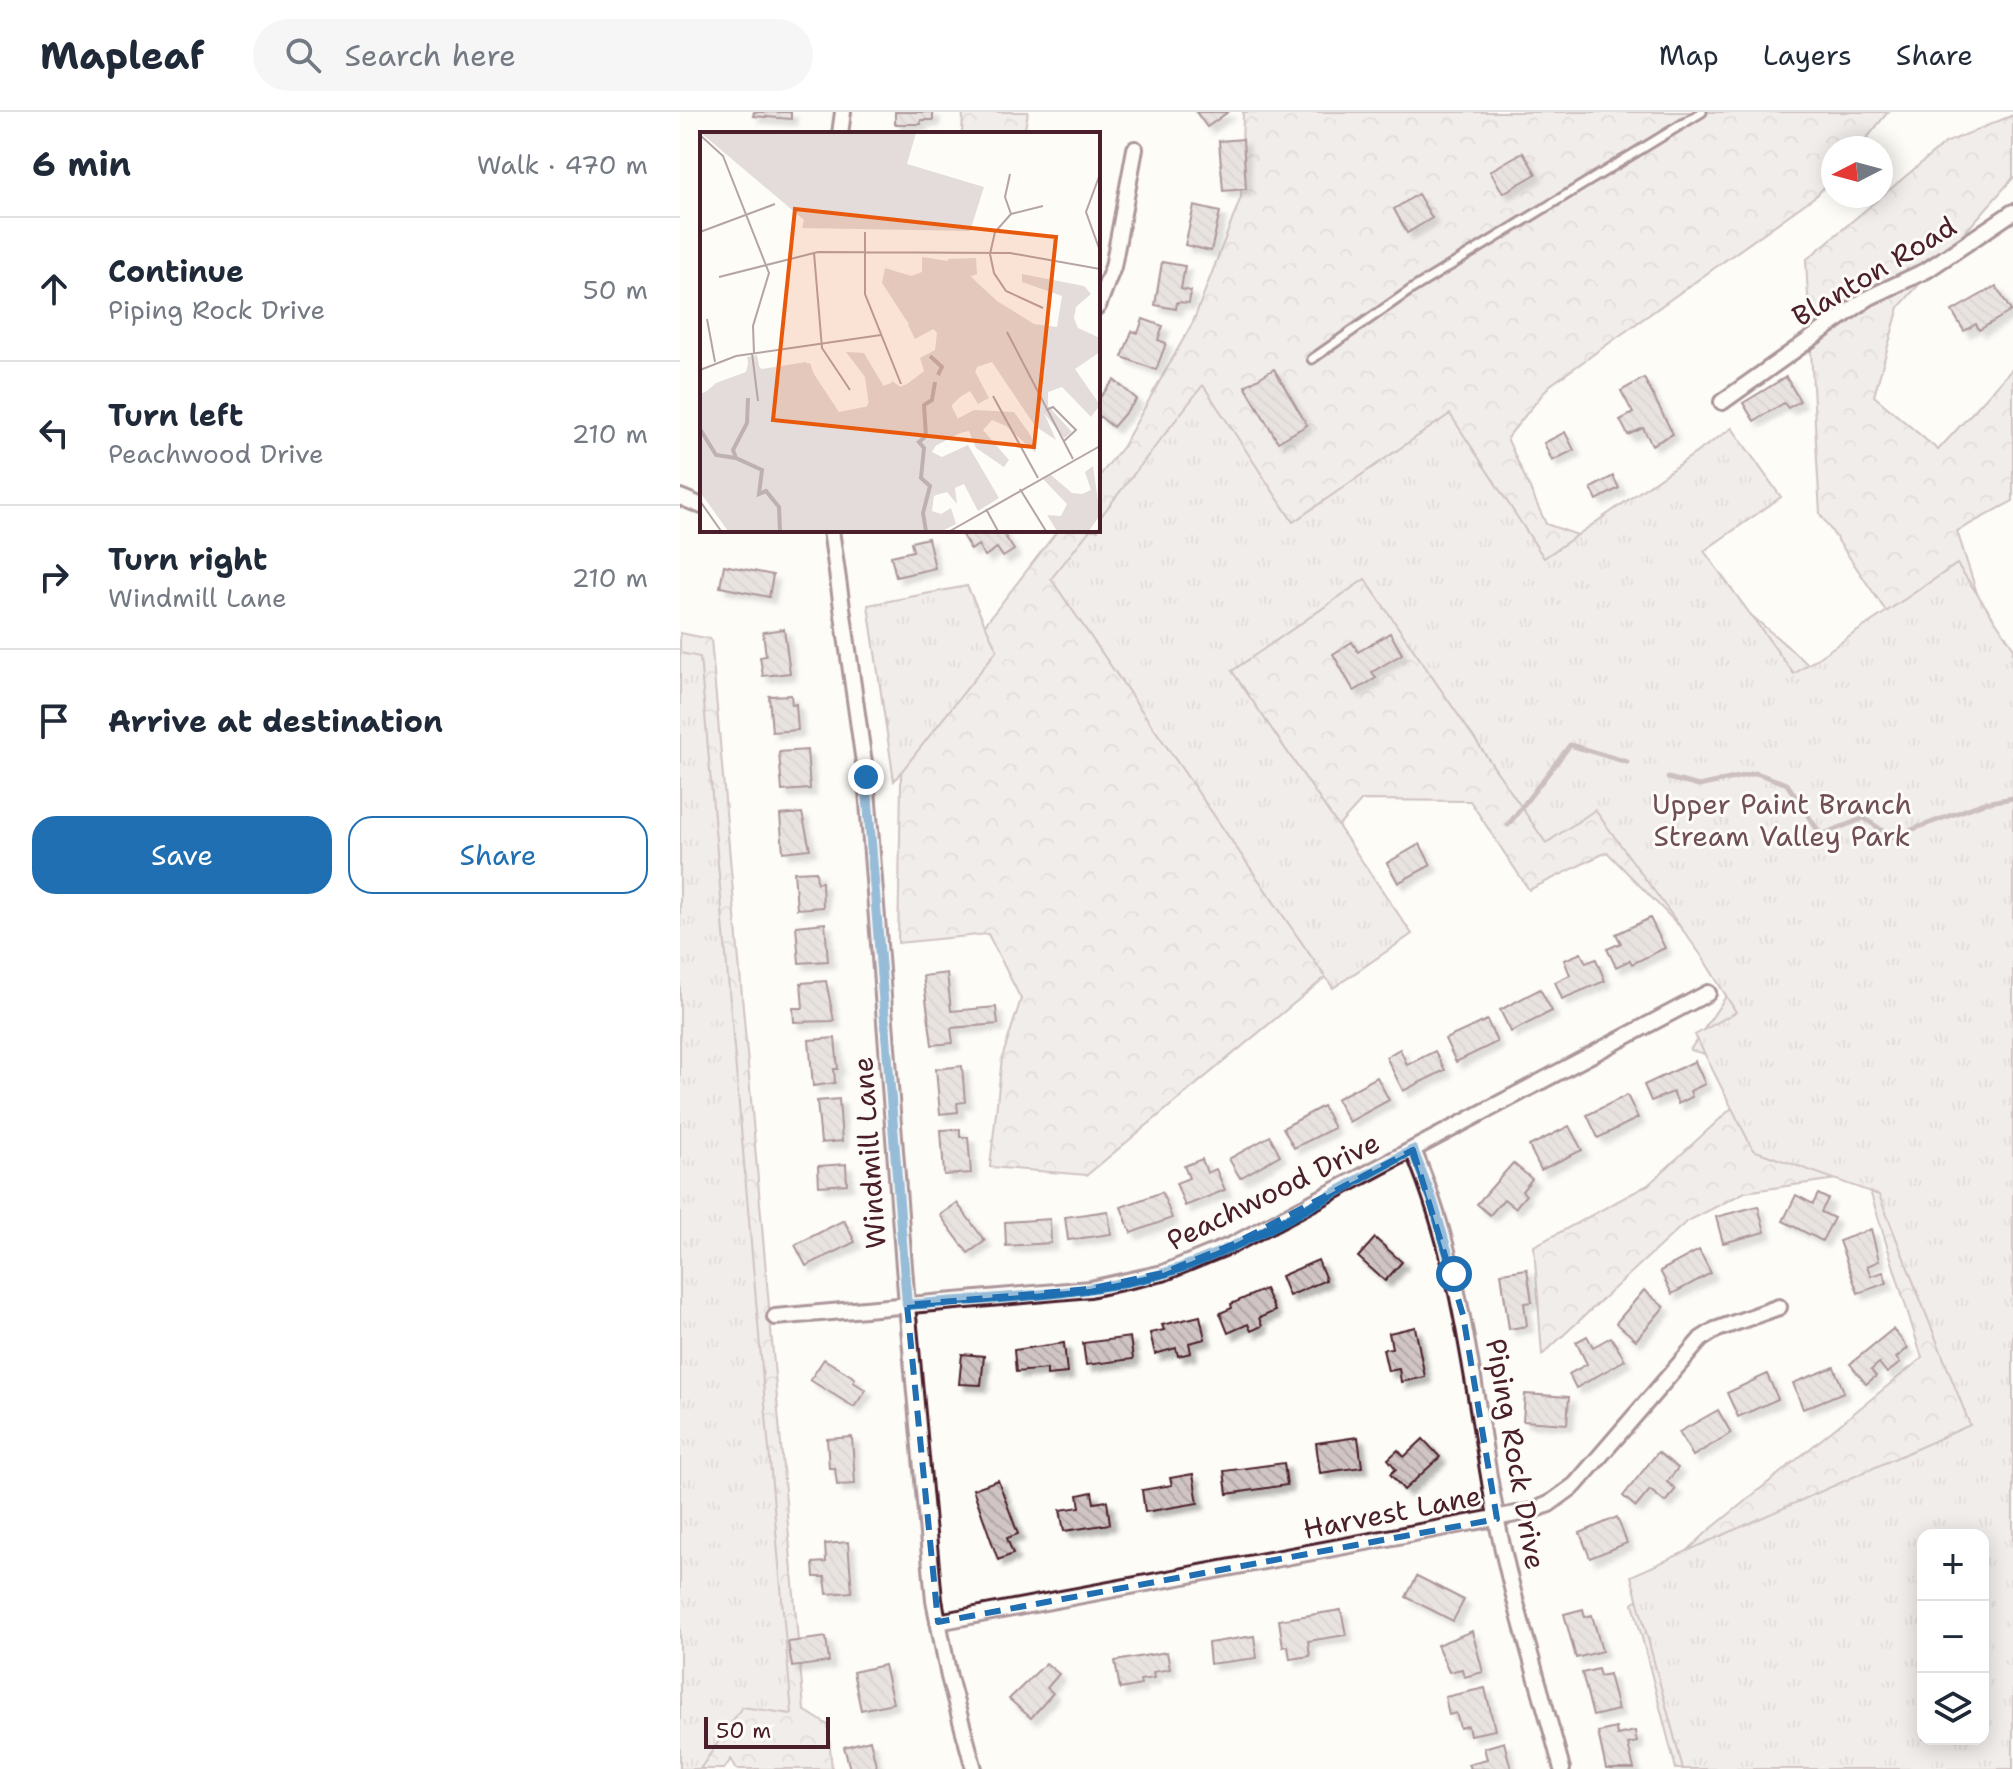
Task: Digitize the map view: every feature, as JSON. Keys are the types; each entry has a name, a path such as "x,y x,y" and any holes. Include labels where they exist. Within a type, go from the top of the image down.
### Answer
{"street":[{"path":"840,132 843,112"},
{"path":"1100,301 1113,267 1135,149"},
{"name":"Blanton Road","path":"1722,402 1868,298 1927,270 2013,212"},
{"path":"680,497 700,505"},
{"name":"Windmill Lane","path":"831,532 866,777 907,1305 938,1622 974,1769"},
{"name":"Peachwood Drive","path":"775,1317 1090,1289 1163,1273 1234,1244 1708,993"},
{"name":"Piping Rock Drive","path":"1413,1150 1432,1199 1463,1315 1497,1519 1562,1769"},
{"name":"Harvest Lane","path":"938,1622 1532,1511 1562,1496 1701,1339 1715,1330 1779,1307"}],"lane":[{"path":"1312,359 1412,289 1702,112"}],"highlighted area":[{"path":"1413,1150 1463,1315 1497,1519 938,1622 907,1305 1090,1289 1163,1273 1234,1244"}],"green space":[{"path":"963,112 1028,112 1024,132 962,132"},
{"path":"1243,112 1888,112 1869,136 1821,136 1821,190 1817,195 1549,386 1507,438 1546,524 1603,544 1688,561 1823,677 1898,629 1820,514 1806,260 1868,208 1893,208 1893,187 1945,143 2013,115 2013,178 1899,307 1874,396 1938,450 2013,368 2013,501 1957,531 2013,706 2013,1769 1676,1769 1633,1603 1707,1532 1922,1358 1865,1175 1745,1192 1686,1222 1542,1355 1534,1246 1648,1185 1771,1072 1690,1050 1735,983 1607,852 1529,890 1470,801 1362,800 1312,855 1368,942 1087,1175 990,1167 1002,1058 1021,999 988,934 898,943 902,732 1056,532 1100,532 1100,475 1123,446 1193,322 1241,197"},
{"name":"Upper Paint Branch Stream Valley Park","path":"1203,385 1293,522 1450,414 1544,558 1732,428 1781,497 1704,551 1794,674 1957,564 2013,647 2013,1769 1683,1769 1631,1576 1970,1425 1879,1195 1753,1150 1695,1035 1736,1012 1701,955 1595,810 1546,843 1365,579 1232,671 1412,934 1333,988 1051,579 1088,532 1100,532 1100,517"},
{"path":"967,586 997,650 894,781 868,605"},
{"path":"680,633 711,639 804,1710 828,1725 832,1769 737,1769 731,1759 724,1769 680,1769"},
{"path":"680,653 700,657 792,1714 742,1707 700,1769 680,1769"}],"building":[{"path":"754,112 791,112 791,119 753,116"},
{"path":"895,112 933,112 933,120 921,120 921,124 895,124"},
{"path":"1196,112 1228,112 1207,127"},
{"path":"1243,139 1246,189 1223,191 1219,141"},
{"path":"1523,152 1536,174 1503,193 1490,171"},
{"path":"1418,194 1432,218 1407,233 1394,209"},
{"path":"1194,206 1220,212 1211,251 1185,245"},
{"path":"1162,262 1185,266 1181,289 1191,291 1189,303 1177,302 1176,309 1155,305"},
{"path":"1996,286 2011,311 1979,330 1976,324 1964,331 1952,311"},
{"path":"1143,319 1163,326 1158,340 1166,343 1156,370 1122,357 1132,331 1138,333"},
{"path":"1274,369 1307,425 1278,442 1245,386"},
{"path":"1786,377 1800,401 1788,408 1784,403 1754,421 1743,403"},
{"path":"1644,378 1673,434 1652,445 1643,428 1628,435 1620,420 1633,413 1621,391"},
{"path":"1114,380 1137,399 1113,427 1100,417 1100,398"},
{"path":"1565,432 1574,450 1552,461 1544,443"},
{"path":"1613,476 1619,488 1597,500 1591,488"},
{"path":"960,532 1002,532 1014,550 1003,557 997,548 985,556 978,545 971,550"},
{"path":"928,538 935,568 896,577 891,556 913,551 911,542"},
{"path":"724,565 773,575 769,597 720,587"},
{"path":"784,629 790,673 763,676 760,657 766,656 763,632"},
{"path":"1390,633 1402,654 1372,672 1376,678 1354,691 1333,654 1352,642 1358,652"},
{"path":"791,695 792,705 796,704 798,730 772,732 769,696"},
{"path":"807,750 810,789 782,791 779,752"},
{"path":"802,813 810,849 783,852 780,815"},
{"path":"1420,844 1431,865 1398,883 1387,863"},
{"path":"816,871 817,883 822,882 823,907 797,909 794,872"},
{"path":"1650,918 1665,948 1632,964 1630,960 1616,967 1607,949 1621,943 1616,934"},
{"path":"825,923 828,961 799,963 796,926"},
{"path":"1581,953 1586,963 1596,959 1605,981 1562,999 1555,982 1570,975 1564,960"},
{"path":"947,973 951,1011 996,1007 998,1024 951,1028 953,1043 932,1045 923,976"},
{"path":"826,981 834,1021 794,1022 793,1008 803,1008 801,983"},
{"path":"1540,989 1552,1011 1511,1032 1500,1010"},
{"path":"1487,1020 1497,1042 1456,1062 1445,1039"},
{"path":"835,1038 838,1069 834,1069 835,1083 813,1086 809,1040"},
{"path":"1400,1049 1407,1065 1435,1051 1445,1070 1403,1091 1386,1057"},
{"path":"1695,1061 1705,1084 1690,1091 1692,1097 1678,1104 1673,1092 1651,1101 1644,1085"},
{"path":"962,1066 965,1102 957,1103 958,1112 940,1114 936,1069"},
{"path":"1377,1077 1389,1100 1349,1122 1336,1099"},
{"path":"1627,1095 1638,1118 1598,1138 1587,1115"},
{"path":"839,1099 842,1141 821,1143 817,1101"},
{"path":"1323,1106 1334,1128 1294,1148 1283,1128"},
{"path":"1569,1126 1582,1150 1541,1170 1529,1146"},
{"path":"960,1129 960,1137 968,1137 971,1173 944,1175 941,1130"},
{"path":"1270,1136 1280,1155 1240,1178 1229,1159"},
{"path":"1202,1159 1207,1173 1216,1169 1225,1190 1185,1206 1176,1183 1189,1178 1184,1166"},
{"path":"1513,1163 1532,1179 1522,1191 1526,1195 1515,1208 1504,1199 1490,1215 1477,1204"},
{"path":"846,1164 847,1184 819,1186 818,1166"},
{"path":"1162,1192 1172,1218 1131,1233 1121,1207"},
{"path":"1818,1194 1828,1199 1821,1212 1834,1218 1822,1241 1783,1221 1796,1195 1813,1204"},
{"path":"957,1203 985,1241 968,1253 940,1215"},
{"path":"1758,1206 1765,1232 1723,1243 1716,1217"},
{"path":"1108,1211 1111,1234 1068,1240 1065,1217"},
{"path":"1050,1219 1051,1243 1006,1246 1005,1222"},
{"path":"844,1220 855,1242 806,1266 795,1245"},
{"path":"1871,1229 1879,1261 1867,1266 1871,1276 1883,1272 1887,1283 1858,1293 1839,1241"},
{"path":"1375,1238 1402,1262 1385,1281 1358,1257"},
{"path":"1699,1250 1711,1273 1672,1294 1660,1271"},
{"path":"1318,1260 1326,1280 1289,1296 1281,1276"},
{"path":"1527,1269 1532,1302 1524,1303 1527,1326 1509,1329 1501,1273"},
{"path":"1265,1289 1275,1311 1259,1318 1262,1326 1251,1331 1248,1324 1228,1333 1220,1313 1232,1308 1231,1304"},
{"path":"1644,1290 1664,1307 1636,1340 1616,1323"},
{"path":"1200,1316 1205,1339 1189,1343 1191,1353 1178,1356 1176,1348 1155,1354 1150,1333 1164,1330 1162,1325"},
{"path":"1415,1327 1425,1377 1401,1382 1399,1369 1388,1371 1383,1349 1392,1348 1389,1333"},
{"path":"1893,1329 1908,1348 1896,1358 1900,1363 1887,1373 1879,1363 1871,1370 1876,1376 1866,1384 1850,1364"},
{"path":"1587,1336 1593,1347 1611,1337 1625,1360 1576,1388 1569,1374 1587,1364 1576,1342"},
{"path":"1130,1337 1133,1359 1086,1365 1083,1343"},
{"path":"1064,1343 1067,1373 1047,1375 1047,1369 1016,1372 1014,1350"},
{"path":"962,1354 984,1356 981,1385 959,1384"},
{"path":"824,1359 855,1378 853,1382 866,1390 854,1407 810,1380"},
{"path":"1834,1367 1844,1392 1803,1409 1793,1383"},
{"path":"1767,1374 1778,1399 1738,1417 1727,1393"},
{"path":"1525,1394 1569,1397 1567,1424 1523,1421"},
{"path":"1718,1410 1731,1433 1693,1456 1679,1432"},
{"path":"852,1437 855,1484 837,1485 835,1468 829,1468 827,1439"},
{"path":"1358,1437 1362,1467 1320,1473 1316,1443"},
{"path":"1423,1439 1440,1457 1404,1490 1390,1474 1396,1469 1388,1459 1398,1450 1404,1457"},
{"path":"1658,1452 1678,1468 1667,1482 1676,1489 1665,1502 1650,1490 1636,1507 1623,1496"},
{"path":"1284,1463 1287,1485 1227,1494 1224,1471"},
{"path":"1193,1474 1198,1503 1145,1512 1142,1490 1172,1485 1170,1478"},
{"path":"998,1480 1018,1534 1007,1538 1013,1554 998,1560 973,1489"},
{"path":"1092,1492 1094,1503 1107,1501 1110,1524 1064,1531 1060,1510 1080,1507 1078,1495"},
{"path":"1617,1517 1627,1543 1590,1558 1580,1533"},
{"path":"848,1542 852,1592 827,1594 825,1577 814,1577 813,1563 826,1562 825,1544"},
{"path":"1417,1576 1464,1600 1453,1621 1406,1597"},
{"path":"1583,1609 1585,1617 1592,1615 1602,1651 1576,1658 1564,1614"},
{"path":"1341,1610 1346,1635 1308,1641 1310,1656 1290,1659 1288,1646 1283,1647 1279,1620"},
{"path":"1472,1631 1483,1672 1464,1677 1462,1669 1449,1672 1437,1645"},
{"path":"1254,1636 1257,1658 1210,1664 1208,1643"},
{"path":"826,1637 829,1662 792,1667 788,1642"},
{"path":"1167,1652 1170,1669 1153,1672 1154,1678 1140,1680 1141,1685 1120,1689 1115,1661"},
{"path":"1046,1663 1059,1674 1047,1688 1053,1693 1031,1718 1009,1699"},
{"path":"884,1665 893,1703 861,1710 853,1672"},
{"path":"1598,1669 1600,1676 1609,1674 1618,1710 1593,1716 1582,1673"},
{"path":"1485,1688 1495,1730 1470,1735 1468,1726 1460,1728 1456,1713 1449,1715 1445,1697"},
{"path":"1616,1728 1617,1735 1635,1731 1637,1742 1628,1744 1634,1769 1606,1769 1598,1732"},
{"path":"870,1740 877,1769 850,1769 844,1747"},
{"path":"1504,1742 1511,1769 1470,1769 1468,1764 1487,1759 1484,1748"}],"waterway":[{"path":"1508,825 1570,745 1627,762"},
{"path":"1668,778 1699,786 1756,773 1787,784 1821,835 1864,818 1892,837 1984,803 2013,798"}],"route":[{"path":"866,777 907,1305 1090,1289 1163,1273 1234,1244 1413,1150 1432,1199 1454,1274"}]}
